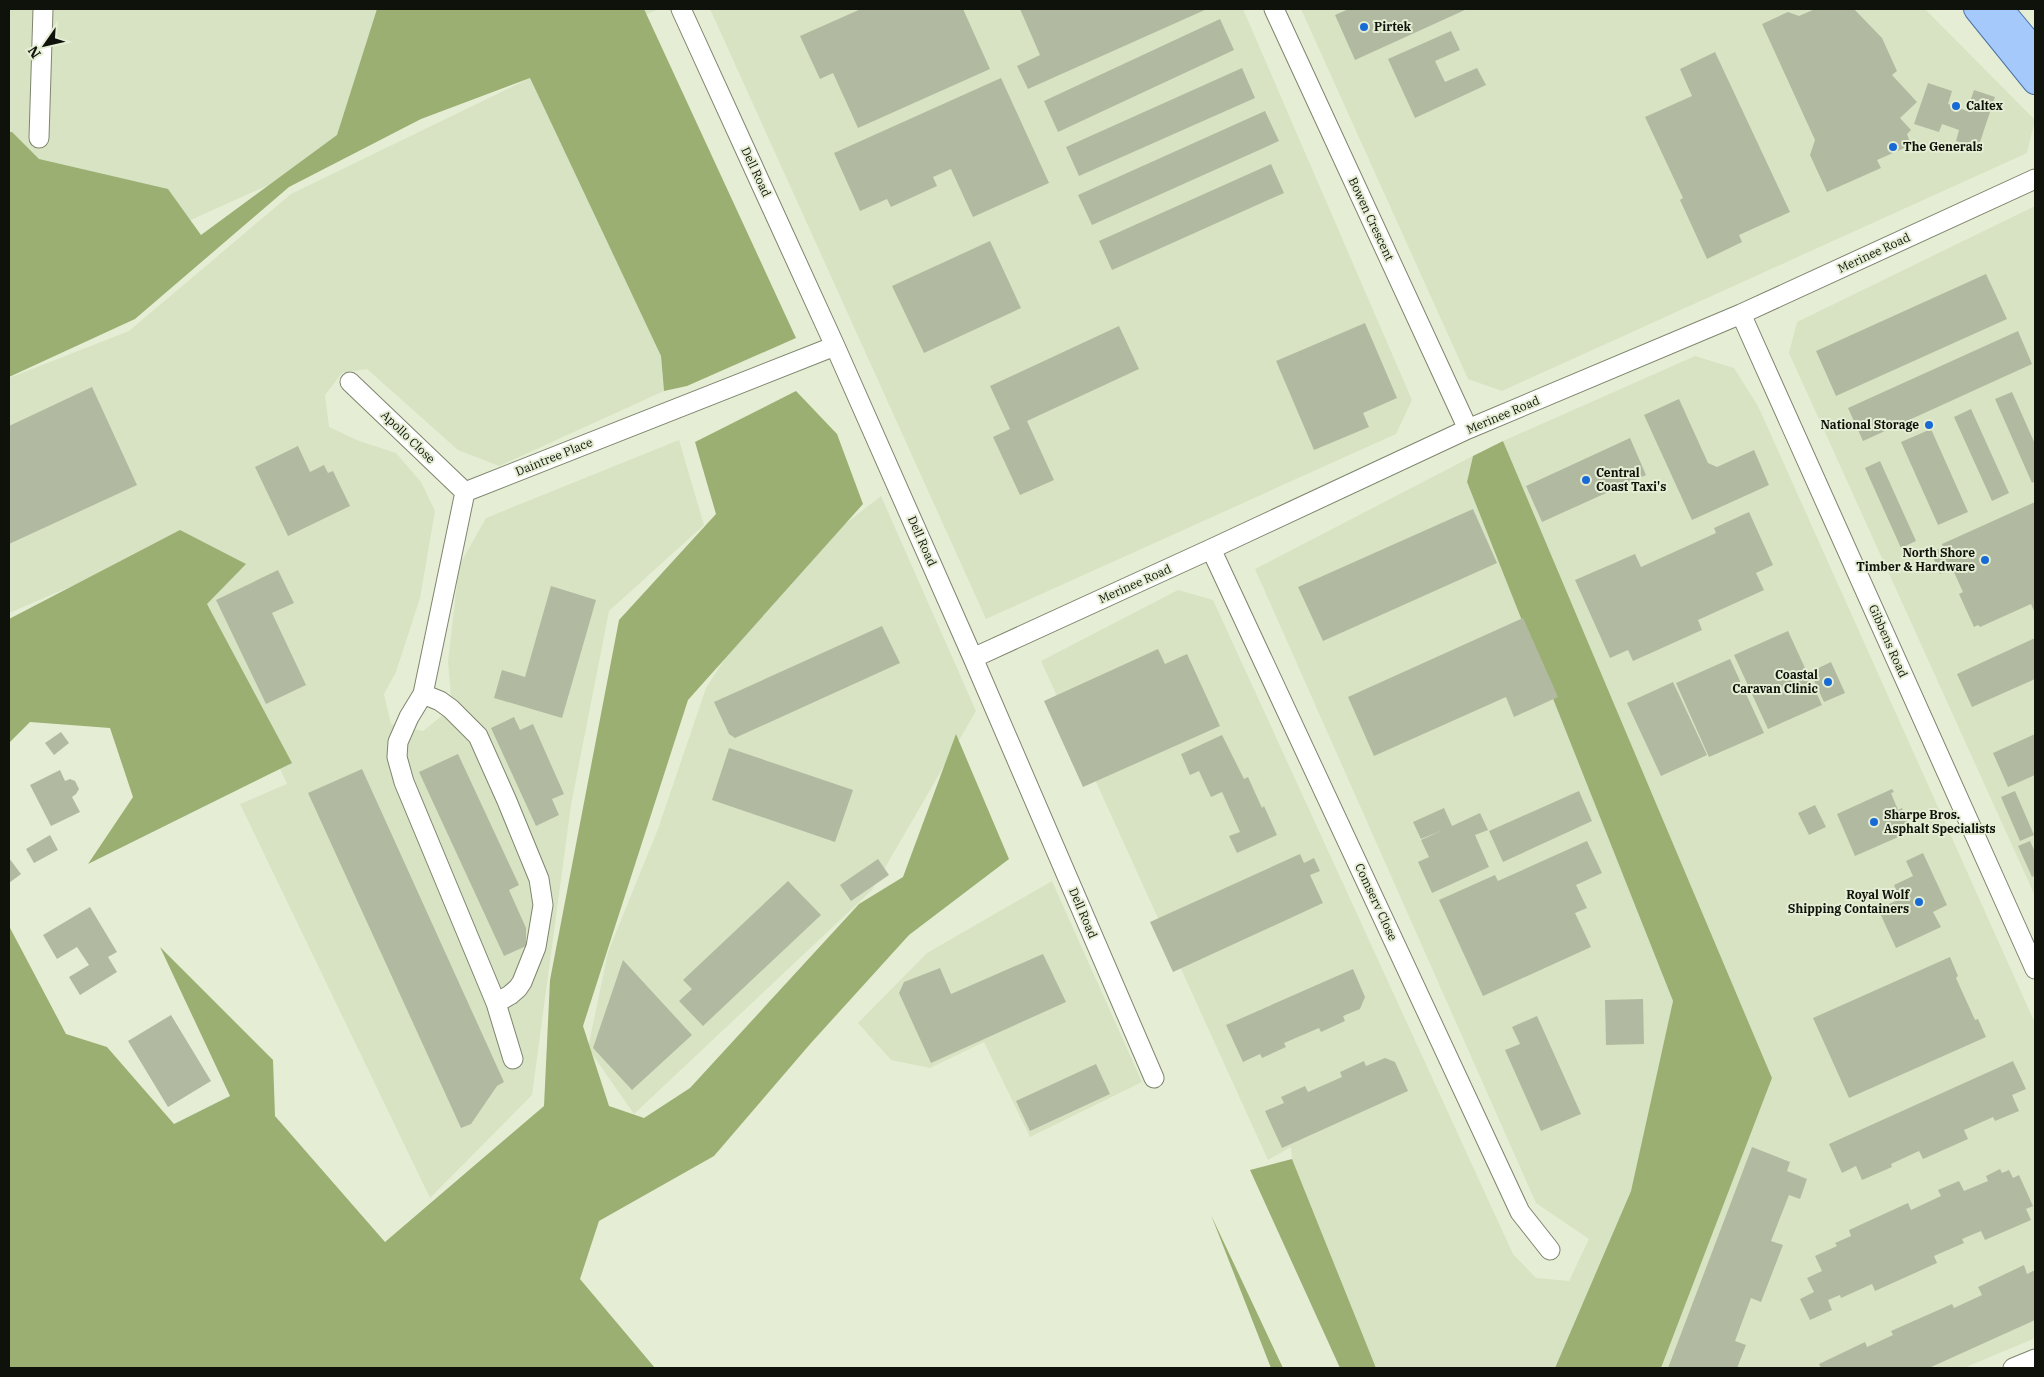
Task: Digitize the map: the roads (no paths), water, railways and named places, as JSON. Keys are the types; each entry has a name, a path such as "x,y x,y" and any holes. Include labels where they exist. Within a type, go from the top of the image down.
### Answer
{"main road":[{"path":"1976,9 2035,82"},
{"path":"2001,9 2035,50"}],"street":[{"path":"39,138 43,9"},
{"name":"Dell Road","path":"681,9 835,346 973,658 1154,1078"},
{"name":"Bowen Crescent","path":"1274,9 1468,429"},
{"name":"Merinee Road","path":"973,658 1468,429 1741,314 2035,179"},
{"name":"Gibbens Road","path":"1741,314 2035,969"},
{"name":"Daintree Place","path":"465,492 835,346"},
{"name":"Apollo Close","path":"350,382 465,492"},
{"path":"465,492 423,694 404,727 398,742 397,757 404,782 496,1003 513,1059"},
{"name":"Comserv Close","path":"1211,549 1520,1212 1550,1250"},
{"path":"423,694 451,708 478,736 507,801 540,884 543,905 536,947 522,982 515,992 496,1003"},
{"path":"2013,1368 2035,1359"}],"place":[{"name":"Pirtek","path":"1364,27"},
{"name":"Caltex","path":"1956,106"},
{"name":"The Generals","path":"1893,147"},
{"name":"National Storage","path":"1929,425"},
{"name":"Central Coast Taxi's","path":"1586,480"},
{"name":"North Shore Timber & Hardware","path":"1985,560"},
{"name":"Coastal Caravan Clinic","path":"1828,682"},
{"name":"Sharpe Bros. Asphalt Specialists","path":"1874,822"},
{"name":"Royal Wolf Shipping Containers","path":"1919,902"}]}
